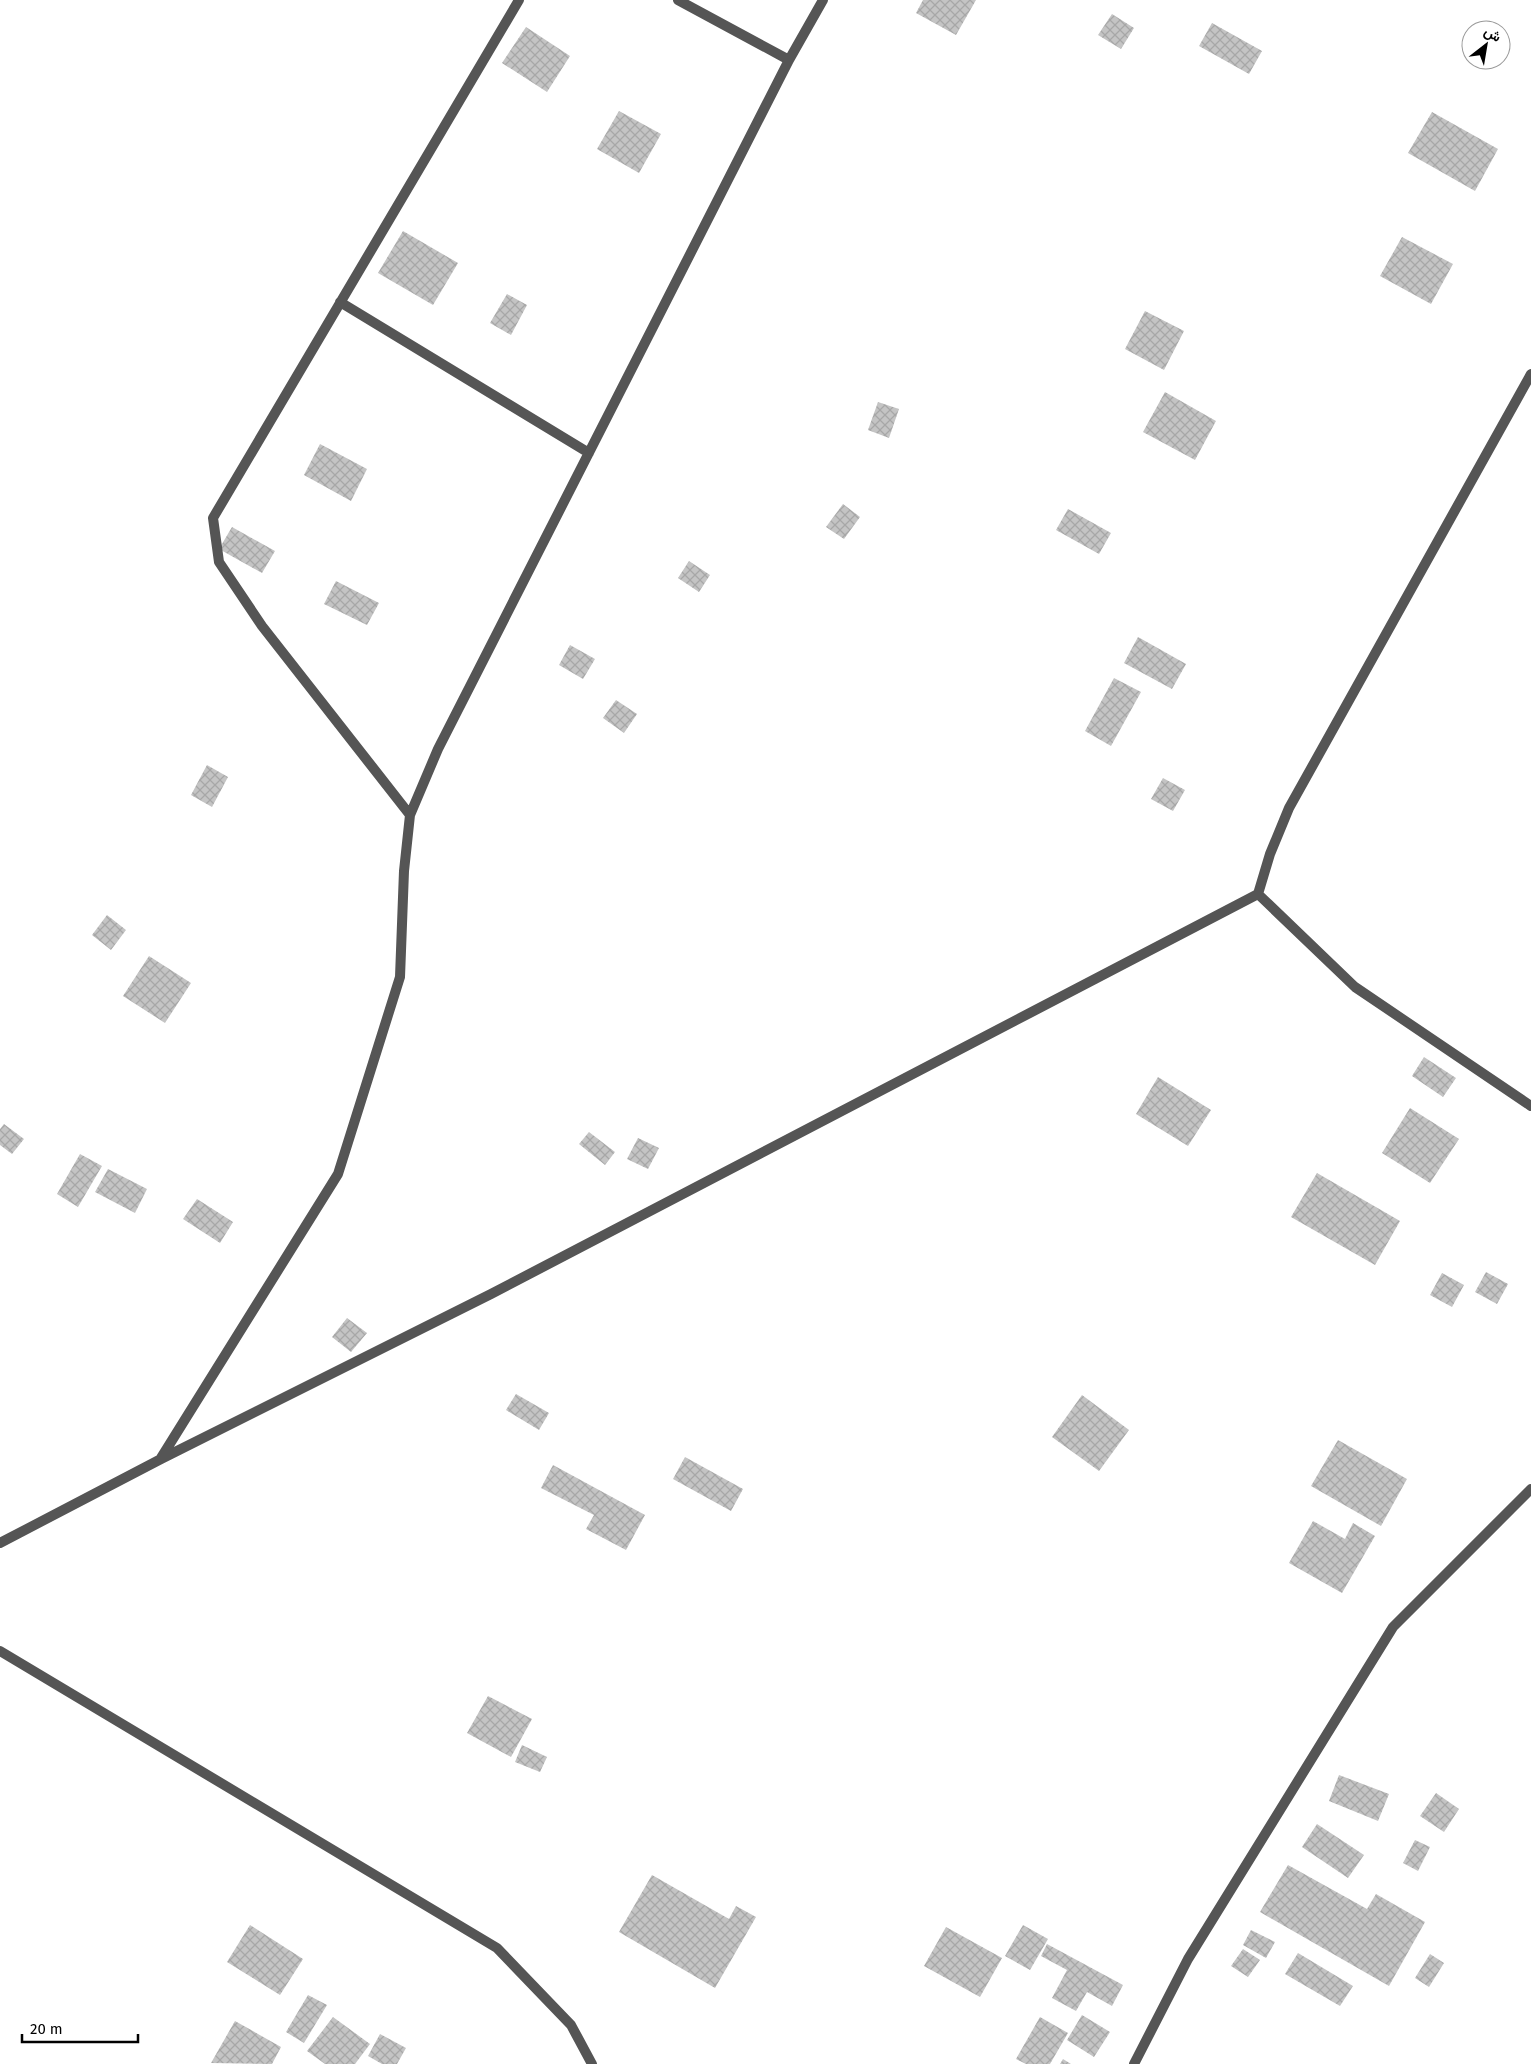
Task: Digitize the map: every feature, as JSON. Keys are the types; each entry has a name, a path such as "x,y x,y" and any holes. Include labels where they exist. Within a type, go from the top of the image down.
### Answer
{"street":[{"path":"410,815 262,626 219,562 213,518 518,0"},
{"path":"678,0 789,60"},
{"path":"161,1459 338,1174 400,977 404,871 410,815 438,749 789,60 823,0"},
{"path":"340,302 589,453"},
{"path":"0,1543 161,1459 491,1294 1258,894 1270,854 1289,808 1531,374"},
{"path":"1258,894 1356,987 1531,1106"},
{"path":"1134,2064 1188,1959 1393,1628 1531,1489"},
{"path":"0,1651 497,1948 571,2025 592,2064"}],"building":[{"path":"923,0 976,0 956,35 916,13"},
{"path":"1112,14 1134,28 1121,49 1098,35"},
{"path":"1212,23 1262,51 1249,74 1199,46"},
{"path":"526,27 570,56 547,92 502,63"},
{"path":"619,111 661,134 639,173 597,149"},
{"path":"1432,112 1498,149 1475,191 1408,153"},
{"path":"403,231 458,263 433,305 378,273"},
{"path":"1402,237 1453,264 1431,304 1380,276"},
{"path":"507,294 527,305 511,335 490,323"},
{"path":"1145,311 1184,331 1164,370 1125,349"},
{"path":"1165,392 1216,421 1195,460 1143,432"},
{"path":"878,402 899,409 889,438 868,430"},
{"path":"320,444 367,469 351,501 304,475"},
{"path":"843,504 860,517 844,539 826,527"},
{"path":"1068,509 1111,533 1099,554 1056,530"},
{"path":"232,527 275,551 262,573 219,549"},
{"path":"689,561 710,575 699,592 678,578"},
{"path":"336,581 379,603 367,625 324,604"},
{"path":"1138,637 1186,664 1172,689 1124,663"},
{"path":"570,645 595,659 583,679 559,665"},
{"path":"1114,678 1141,692 1111,746 1085,731"},
{"path":"616,700 637,714 624,733 603,718"},
{"path":"207,765 228,777 212,807 191,795"},
{"path":"1163,778 1185,790 1173,811 1151,799"},
{"path":"107,915 126,930 111,950 92,935"},
{"path":"149,956 191,983 165,1023 123,996"},
{"path":"1424,1057 1456,1078 1443,1097 1412,1076"},
{"path":"1158,1077 1211,1110 1188,1146 1136,1114"},
{"path":"1410,1108 1459,1139 1430,1183 1382,1153"},
{"path":"4,1124 24,1139 12,1154 0,1145 0,1129"},
{"path":"589,1132 615,1152 605,1165 579,1144"},
{"path":"638,1138 659,1148 648,1169 627,1159"},
{"path":"80,1154 102,1166 78,1207 57,1194"},
{"path":"108,1169 147,1189 135,1213 95,1192"},
{"path":"1317,1173 1400,1221 1375,1265 1291,1217"},
{"path":"197,1199 233,1222 220,1243 183,1219"},
{"path":"1486,1272 1508,1284 1497,1304 1475,1292"},
{"path":"1442,1273 1464,1285 1452,1307 1430,1295"},
{"path":"347,1318 367,1333 351,1352 332,1337"},
{"path":"516,1394 549,1413 539,1430 506,1410"},
{"path":"1082,1395 1129,1430 1099,1471 1052,1437"},
{"path":"1338,1440 1407,1479 1381,1526 1311,1486"},
{"path":"685,1457 743,1489 731,1511 673,1479"},
{"path":"553,1465 645,1515 626,1550 586,1529 594,1515 541,1488"},
{"path":"1313,1521 1345,1539 1353,1523 1375,1536 1342,1593 1289,1563"},
{"path":"488,1696 532,1719 511,1757 467,1733"},
{"path":"522,1745 547,1757 540,1772 515,1762"},
{"path":"1339,1775 1389,1794 1378,1821 1329,1801"},
{"path":"1436,1793 1459,1809 1444,1832 1420,1816"},
{"path":"1317,1824 1364,1855 1348,1878 1302,1847"},
{"path":"1415,1840 1430,1847 1418,1871 1403,1863"},
{"path":"1288,1865 1367,1909 1376,1894 1425,1922 1389,1986 1260,1912"},
{"path":"652,1875 729,1919 736,1906 756,1917 715,1988 619,1932"},
{"path":"250,1925 303,1959 280,1995 227,1962"},
{"path":"1023,1925 1048,1939 1030,1970 1005,1956"},
{"path":"946,1927 1002,1958 980,1997 924,1966"},
{"path":"1251,1930 1275,1942 1266,1958 1243,1945"},
{"path":"1047,1944 1123,1985 1112,2006 1087,1992 1076,2011 1052,1998 1067,1970 1041,1956"},
{"path":"1243,1949 1260,1960 1248,1977 1231,1966"},
{"path":"1298,1953 1353,1986 1340,2006 1285,1974"},
{"path":"1430,1954 1444,1963 1429,1987 1415,1978"},
{"path":"308,1995 327,2005 304,2043 286,2032"},
{"path":"1082,2015 1110,2032 1094,2057 1067,2040"},
{"path":"333,2017 370,2044 355,2064 325,2064 307,2051"},
{"path":"1040,2017 1068,2033 1050,2064 1026,2064 1016,2059"},
{"path":"235,2021 281,2047 272,2064 211,2063"},
{"path":"380,2034 406,2048 397,2064 382,2064 368,2056"},
{"path":"1063,2059 1071,2064 1060,2064"}]}
